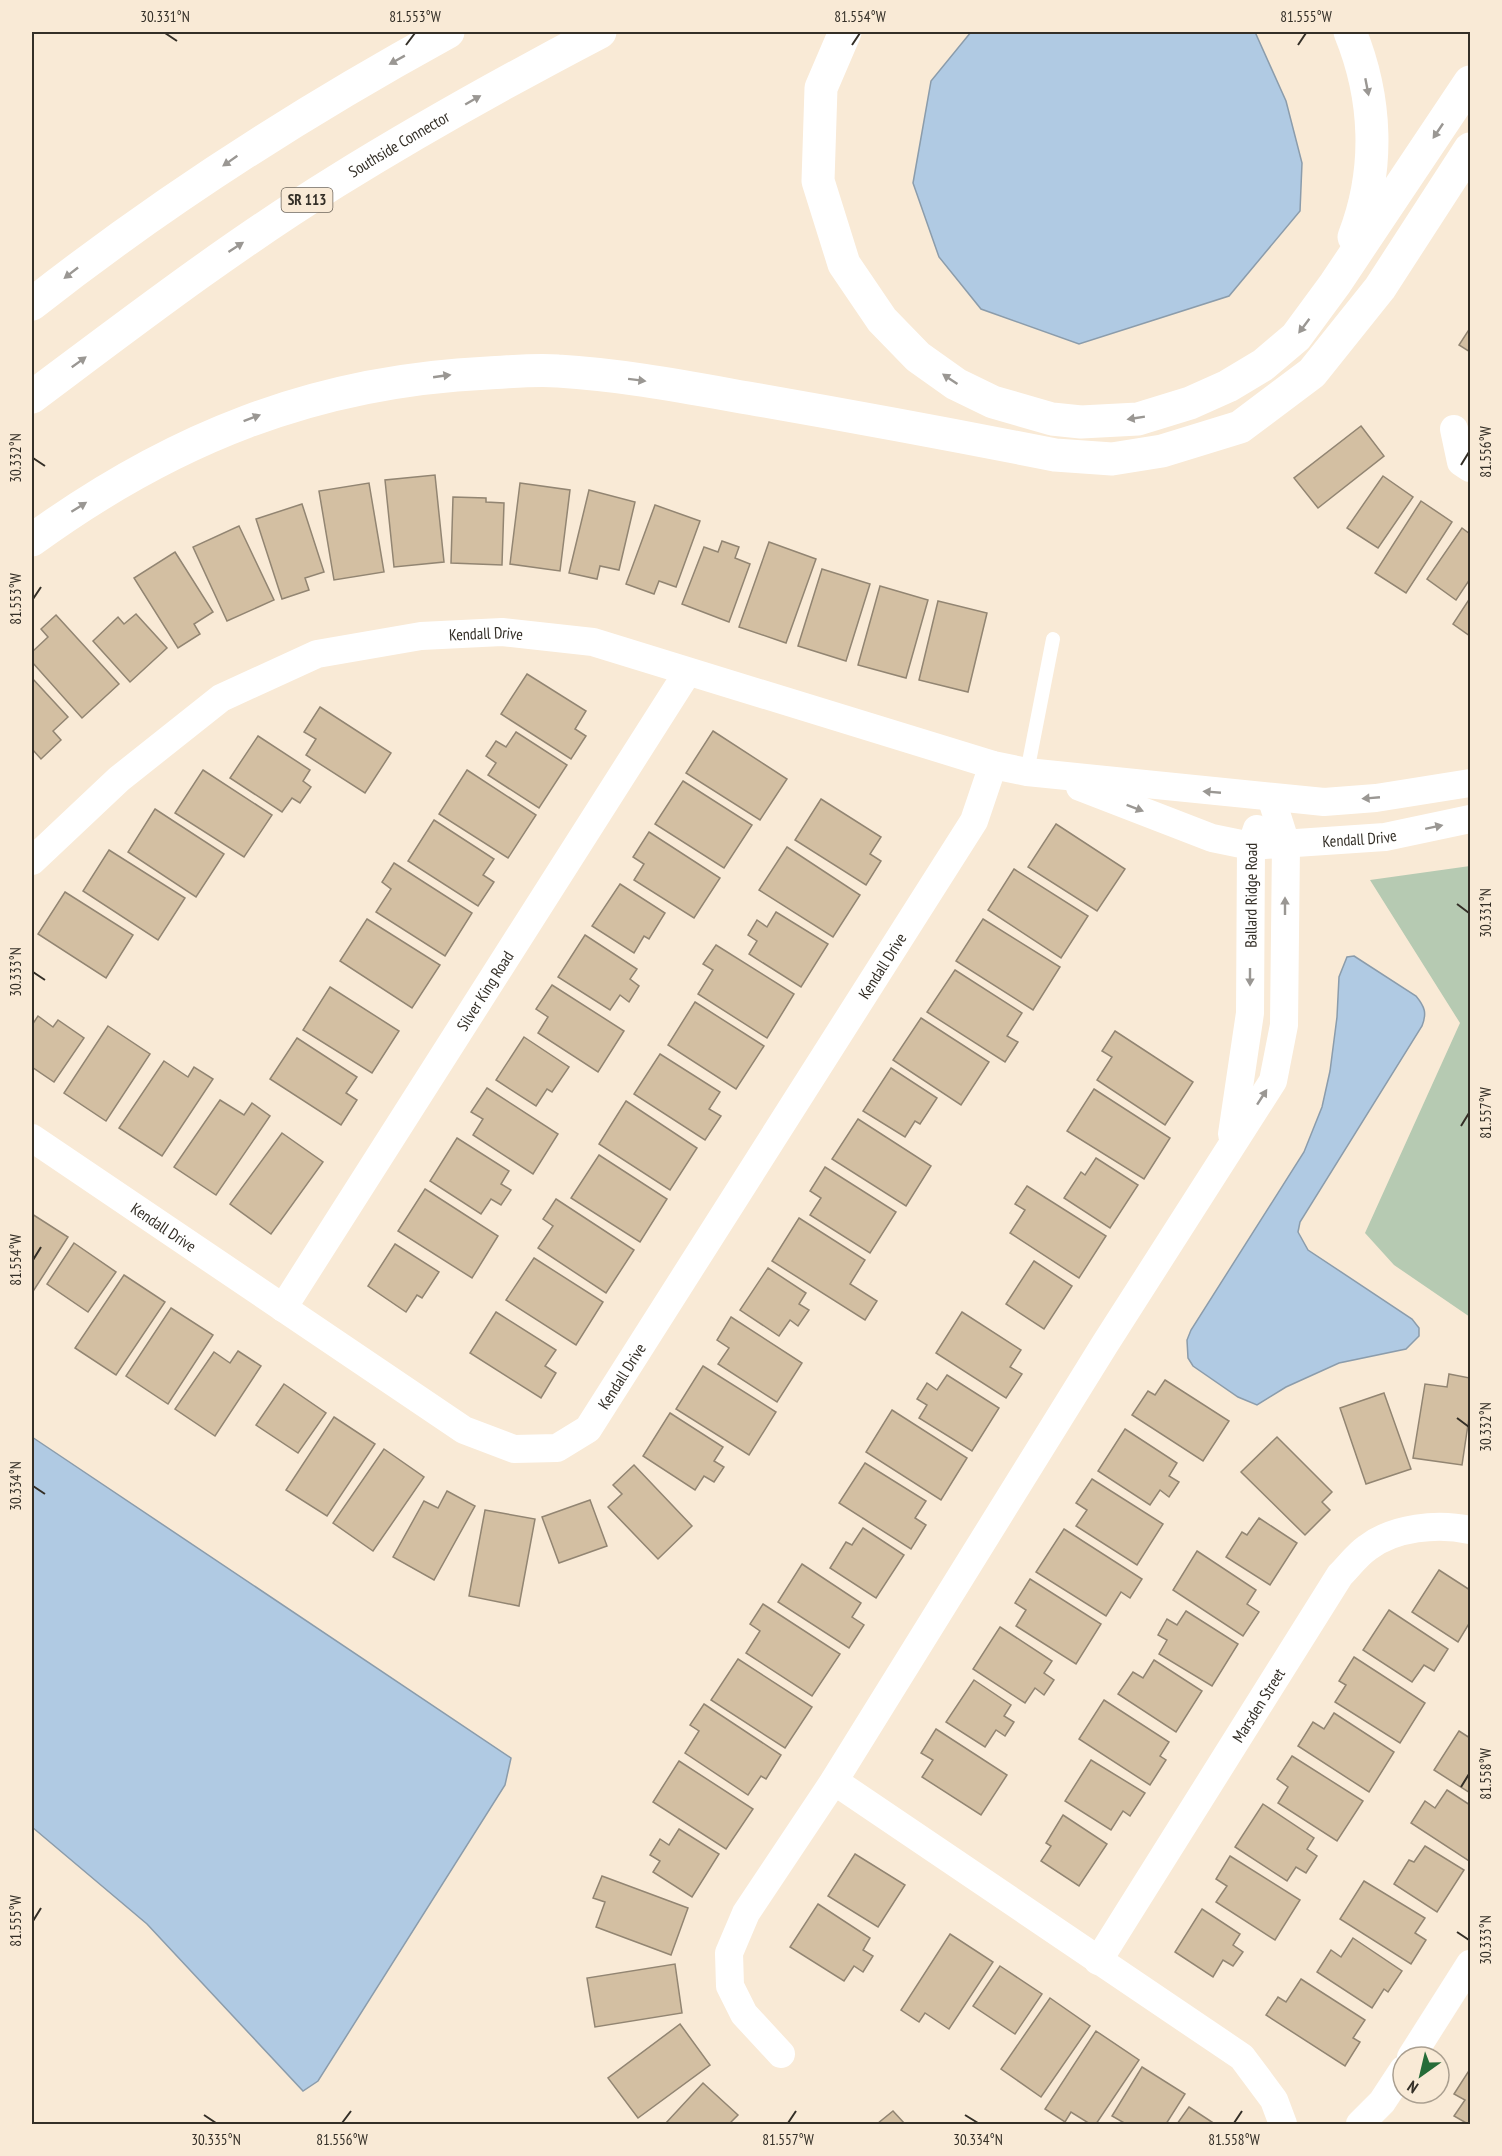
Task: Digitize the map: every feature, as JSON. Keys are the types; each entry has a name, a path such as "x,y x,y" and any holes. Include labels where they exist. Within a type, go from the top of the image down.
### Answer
{"main road":[{"path":"32,304 92,257 251,147 355,83 448,32"},
{"name":"Southside Connector","path":"32,397 226,254 334,183 478,97 600,32"},
{"path":"845,32 822,88 818,181 844,264 882,320 918,357 956,384 993,402 1052,419 1082,422 1138,419 1190,403 1228,386 1263,365 1296,337 1335,284 1470,82"},
{"path":"1335,284 1362,214 1372,171 1371,106 1364,70 1350,32"},
{"path":"32,540 67,514 146,465 254,417 348,390 451,375 556,370 675,385 1055,455 1112,459 1162,451 1240,427 1312,374 1380,288 1470,148"}],"street":[{"path":"1454,429 1461,462 1470,468"},
{"name":"Kendall Drive","path":"32,861 119,779 221,698 317,654 421,636 502,632 593,642 687,673 993,765 1034,772 1324,802 1377,798 1470,783"},
{"name":"Silver King Road","path":"283,1308 687,673"},
{"name":"Kendall Drive","path":"32,1138 464,1430 514,1449 557,1448 588,1430 974,820 993,765"},
{"name":"Kendall Drive","path":"1034,772 1212,838 1251,846 1385,837 1470,819"},
{"name":"Ballard Ridge Road","path":"1230,1146 1273,1081 1284,1025 1286,844 1271,796"},
{"name":"Ballard Ridge Road","path":"1230,1146 1250,1013 1251,846 1271,796"},
{"path":"781,2054 744,2014 730,1986 729,1953 746,1913 834,1781 1230,1146"},
{"name":"Marsden Street","path":"1098,1961 1340,1575 1367,1547 1403,1531 1441,1525 1470,1530"},
{"path":"834,1781 1242,2057 1274,2100 1283,2124"},
{"path":"1419,2045 1470,1964"},
{"path":"1360,2124 1382,2102 1391,2088"}],"lane":[{"path":"1034,772 1053,639"}],"green space":[{"path":"1470,866 1470,1317 1394,1265 1365,1233 1460,1023 1370,880"}],"water":[{"path":"971,32 1255,32 1286,101 1302,163 1300,211 1229,296 1079,344 981,309 939,257 913,183 931,81"},
{"path":"1354,956 1416,996 1425,1014 1422,1026 1300,1222 1298,1232 1308,1250 1412,1319 1419,1328 1419,1336 1406,1349 1339,1363 1286,1387 1257,1405 1238,1397 1193,1366 1188,1358 1187,1340 1191,1330 1304,1152 1322,1107 1330,1071 1337,1017 1339,977 1347,957"},
{"path":"32,1437 511,1758 505,1785 318,2081 303,2091 147,1924 32,1827"}],"building":[{"path":"1470,328 1470,352 1459,345"},
{"path":"1361,426 1384,456 1318,508 1294,478"},
{"path":"435,475 444,562 394,567 385,480"},
{"path":"1383,476 1413,497 1378,548 1347,528"},
{"path":"369,483 384,572 334,580 319,491"},
{"path":"520,483 570,490 560,571 510,564"},
{"path":"589,490 635,502 619,570 600,566 597,579 569,573"},
{"path":"453,497 486,498 486,502 504,503 502,565 451,563"},
{"path":"1421,501 1452,522 1406,593 1375,573"},
{"path":"302,504 324,572 305,578 309,590 282,599 256,519"},
{"path":"655,505 700,521 676,587 659,581 654,594 626,584"},
{"path":"239,526 274,600 227,621 193,547"},
{"path":"1462,528 1470,534 1470,579 1456,600 1427,579"},
{"path":"722,541 739,547 735,558 750,564 729,622 682,604 704,547 718,552"},
{"path":"769,542 816,559 786,643 739,627"},
{"path":"175,552 213,612 194,624 200,634 178,648 134,578"},
{"path":"822,569 870,584 846,661 798,646"},
{"path":"880,586 928,600 906,678 858,665"},
{"path":"1470,598 1470,636 1453,624"},
{"path":"938,601 987,613 968,692 919,680"},
{"path":"136,614 167,648 130,682 93,641 118,617 124,624"},
{"path":"56,615 119,684 82,718 32,662 32,652 48,637 41,629"},
{"path":"527,674 586,711 575,729 586,736 571,759 501,714"},
{"path":"32,678 68,717 53,731 61,740 41,759 32,749"},
{"path":"320,707 391,753 365,793 306,755 316,739 304,732"},
{"path":"713,731 787,779 760,820 686,773"},
{"path":"516,732 567,765 539,808 488,775 496,763 486,756 496,741 506,747"},
{"path":"258,736 310,770 303,781 311,787 300,803 292,798 282,812 230,778"},
{"path":"203,770 272,815 244,857 175,813"},
{"path":"467,770 536,815 508,858 439,814"},
{"path":"683,781 752,825 724,868 655,824"},
{"path":"821,799 881,837 870,854 881,861 866,885 795,840"},
{"path":"155,809 224,854 196,897 128,852"},
{"path":"434,820 494,859 483,875 494,882 478,906 408,861"},
{"path":"1056,824 1125,869 1097,911 1028,867"},
{"path":"649,832 720,878 694,918 634,880 644,864 633,857"},
{"path":"787,847 860,895 833,937 759,890"},
{"path":"109,850 185,898 158,940 83,891"},
{"path":"394,863 472,913 445,956 376,912 391,889 382,882"},
{"path":"1014,869 1088,916 1061,958 988,910"},
{"path":"620,884 665,913 649,939 644,936 634,953 592,926"},
{"path":"65,892 133,935 106,978 38,934"},
{"path":"776,912 828,944 801,987 749,954 757,941 748,935 757,920 767,927"},
{"path":"367,919 440,965 412,1008 340,961"},
{"path":"983,919 1060,967 1033,1010 956,961"},
{"path":"585,935 637,969 630,979 639,986 629,1002 620,995 610,1010 558,977"},
{"path":"716,945 794,994 767,1038 698,994 713,970 703,964"},
{"path":"955,970 1022,1013 1007,1036 1018,1042 1005,1062 927,1012"},
{"path":"552,985 624,1031 598,1072 538,1033 548,1017 536,1009"},
{"path":"330,987 399,1031 372,1073 303,1030"},
{"path":"695,1002 764,1046 736,1089 668,1045"},
{"path":"38,1016 53,1027 58,1020 84,1038 54,1082 32,1067 32,1025"},
{"path":"921,1018 989,1062 961,1105 893,1060"},
{"path":"108,1026 150,1054 106,1121 64,1093"},
{"path":"1115,1031 1193,1082 1165,1125 1097,1080 1112,1057 1102,1051"},
{"path":"524,1037 569,1067 552,1092 547,1089 536,1106 496,1080"},
{"path":"297,1038 357,1077 346,1093 357,1100 341,1125 270,1079"},
{"path":"660,1054 720,1092 709,1109 721,1116 705,1140 634,1094"},
{"path":"164,1061 188,1077 194,1067 213,1079 162,1156 119,1128"},
{"path":"891,1068 937,1098 920,1124 915,1121 905,1137 863,1111"},
{"path":"487,1088 558,1134 533,1174 473,1135 483,1119 471,1112"},
{"path":"1094,1089 1170,1138 1144,1179 1067,1131"},
{"path":"220,1100 244,1115 252,1103 270,1116 216,1195 174,1167"},
{"path":"626,1101 697,1148 670,1190 599,1144"},
{"path":"858,1119 931,1166 906,1206 832,1159"},
{"path":"282,1133 323,1162 271,1234 230,1204"},
{"path":"457,1138 509,1171 501,1184 511,1190 501,1205 491,1199 481,1214 430,1181"},
{"path":"599,1155 667,1199 640,1242 571,1198"},
{"path":"1096,1158 1138,1185 1110,1228 1064,1198 1081,1172 1085,1175"},
{"path":"825,1167 896,1212 870,1253 810,1215 821,1198 810,1191"},
{"path":"1027,1186 1106,1236 1079,1278 1010,1233 1025,1210 1015,1204"},
{"path":"425,1189 498,1236 472,1278 398,1231"},
{"path":"556,1199 634,1250 606,1293 538,1248 553,1226 543,1219"},
{"path":"32,1214 68,1237 32,1293"},
{"path":"799,1218 865,1260 850,1284 877,1301 865,1320 772,1261"},
{"path":"74,1243 116,1272 88,1312 47,1284"},
{"path":"395,1244 439,1272 422,1298 417,1295 406,1312 368,1286"},
{"path":"534,1258 603,1302 576,1345 506,1300"},
{"path":"1034,1261 1072,1286 1044,1329 1006,1304"},
{"path":"768,1268 806,1293 799,1304 809,1310 798,1326 790,1320 779,1336 740,1310"},
{"path":"124,1275 165,1302 116,1375 75,1348"},
{"path":"171,1308 213,1335 168,1404 126,1376"},
{"path":"496,1312 556,1350 545,1366 556,1373 541,1398 470,1353"},
{"path":"962,1312 1021,1350 1010,1367 1022,1374 1006,1398 936,1353"},
{"path":"731,1317 802,1363 777,1402 718,1364 729,1348 717,1340"},
{"path":"238,1351 261,1366 215,1436 175,1409 214,1352 230,1363"},
{"path":"703,1366 776,1412 749,1455 676,1409"},
{"path":"1449,1374 1470,1378 1470,1411 1462,1465 1413,1458 1425,1384 1447,1387"},
{"path":"947,1375 999,1408 972,1451 919,1418 927,1405 917,1399 927,1383 937,1390"},
{"path":"1165,1380 1229,1421 1203,1461 1132,1415 1148,1391 1155,1395"},
{"path":"284,1384 326,1413 298,1453 256,1425"},
{"path":"1384,1393 1411,1469 1366,1484 1340,1408"},
{"path":"892,1410 967,1458 941,1500 866,1452"},
{"path":"670,1413 723,1447 714,1461 724,1467 714,1482 704,1476 695,1490 643,1456"},
{"path":"334,1417 375,1444 327,1516 286,1490"},
{"path":"1125,1429 1177,1463 1169,1476 1179,1482 1169,1497 1160,1490 1150,1505 1098,1471"},
{"path":"1277,1437 1332,1492 1322,1502 1330,1510 1305,1535 1241,1472"},
{"path":"384,1449 424,1477 373,1551 333,1523"},
{"path":"865,1463 926,1501 915,1518 926,1525 911,1549 839,1503"},
{"path":"634,1465 692,1526 658,1559 608,1507 622,1494 613,1485"},
{"path":"1092,1479 1163,1524 1137,1565 1076,1526 1087,1510 1076,1503"},
{"path":"447,1491 475,1506 434,1580 393,1557 424,1501 438,1508"},
{"path":"590,1500 607,1546 559,1563 542,1517"},
{"path":"485,1510 535,1519 519,1606 469,1596"},
{"path":"1259,1518 1297,1543 1270,1585 1226,1557 1242,1532 1247,1535"},
{"path":"863,1528 904,1555 876,1598 830,1568 846,1542 852,1545"},
{"path":"1064,1529 1142,1579 1130,1598 1121,1592 1106,1616 1036,1572"},
{"path":"1197,1551 1256,1590 1247,1604 1259,1612 1243,1636 1173,1590"},
{"path":"802,1564 861,1603 852,1617 864,1625 849,1648 778,1602"},
{"path":"1439,1570 1470,1590 1470,1622 1458,1642 1412,1612"},
{"path":"1030,1579 1101,1624 1076,1664 1016,1626 1026,1610 1015,1603"},
{"path":"763,1604 840,1654 812,1696 746,1653 760,1631 750,1624"},
{"path":"1389,1610 1448,1649 1434,1671 1424,1665 1412,1682 1363,1650"},
{"path":"1186,1611 1238,1644 1212,1686 1159,1654 1167,1640 1158,1635 1167,1619 1177,1625"},
{"path":"1000,1627 1052,1661 1044,1673 1054,1680 1044,1695 1035,1688 1025,1703 973,1669"},
{"path":"1354,1657 1425,1703 1400,1743 1335,1702 1346,1685 1339,1681"},
{"path":"738,1659 812,1707 785,1748 711,1700"},
{"path":"1154,1660 1202,1691 1176,1732 1118,1694 1133,1672 1143,1678"},
{"path":"974,1680 1011,1705 1004,1716 1014,1722 1005,1736 996,1730 985,1747 946,1722"},
{"path":"1104,1700 1169,1742 1160,1756 1166,1760 1150,1785 1079,1739"},
{"path":"704,1704 781,1755 766,1779 761,1776 748,1795 685,1753 699,1731 690,1725"},
{"path":"1334,1713 1394,1752 1369,1792 1298,1746 1313,1722 1324,1729"},
{"path":"936,1729 1007,1775 981,1815 922,1777 933,1760 921,1753"},
{"path":"1459,1731 1470,1738 1470,1793 1434,1770"},
{"path":"1292,1756 1363,1801 1337,1841 1278,1803 1288,1787 1277,1779"},
{"path":"1091,1760 1145,1793 1130,1816 1123,1811 1111,1830 1065,1801"},
{"path":"679,1761 753,1809 726,1849 653,1802"},
{"path":"1447,1790 1470,1805 1469,1861 1411,1823 1425,1801 1435,1808"},
{"path":"1263,1804 1314,1838 1307,1849 1317,1856 1306,1873 1296,1867 1287,1881 1235,1847"},
{"path":"1063,1815 1107,1844 1079,1886 1041,1861 1051,1846 1046,1843"},
{"path":"679,1829 719,1854 692,1897 653,1872 660,1861 650,1855 660,1839 669,1845"},
{"path":"1425,1846 1464,1870 1437,1912 1394,1884 1409,1860 1414,1862"},
{"path":"855,1854 905,1885 878,1927 828,1896"},
{"path":"1230,1856 1300,1900 1275,1940 1216,1902 1227,1886 1216,1879"},
{"path":"602,1876 688,1908 671,1955 596,1927 605,1902 593,1898"},
{"path":"1364,1881 1425,1918 1415,1933 1426,1940 1411,1964 1340,1919"},
{"path":"818,1904 870,1938 863,1950 873,1956 863,1972 854,1966 844,1981 790,1947"},
{"path":"1202,1909 1240,1934 1233,1945 1243,1952 1233,1966 1223,1960 1213,1977 1175,1952"},
{"path":"950,1934 993,1962 949,2029 925,2013 919,2022 901,2010"},
{"path":"1353,1938 1402,1971 1388,1992 1384,1989 1372,2008 1317,1972 1331,1950 1341,1957"},
{"path":"675,1964 682,2013 595,2027 587,1978"},
{"path":"1000,1966 1042,1994 1015,2034 973,2006"},
{"path":"1301,1979 1365,2020 1353,2038 1360,2042 1345,2066 1266,2015 1278,1997 1286,2002"},
{"path":"1050,1998 1090,2026 1041,2097 1001,2069"},
{"path":"680,2024 710,2065 638,2118 608,2078"},
{"path":"1096,2031 1139,2060 1096,2124 1090,2124 1071,2112 1065,2122 1045,2109"},
{"path":"1142,2067 1185,2094 1166,2124 1126,2124 1112,2116"},
{"path":"1470,2069 1470,2124 1468,2124 1454,2116 1465,2100 1454,2094"},
{"path":"703,2083 738,2115 729,2124 665,2124"},
{"path":"1189,2107 1215,2124 1177,2124"},
{"path":"893,2111 905,2124 877,2124"}]}
